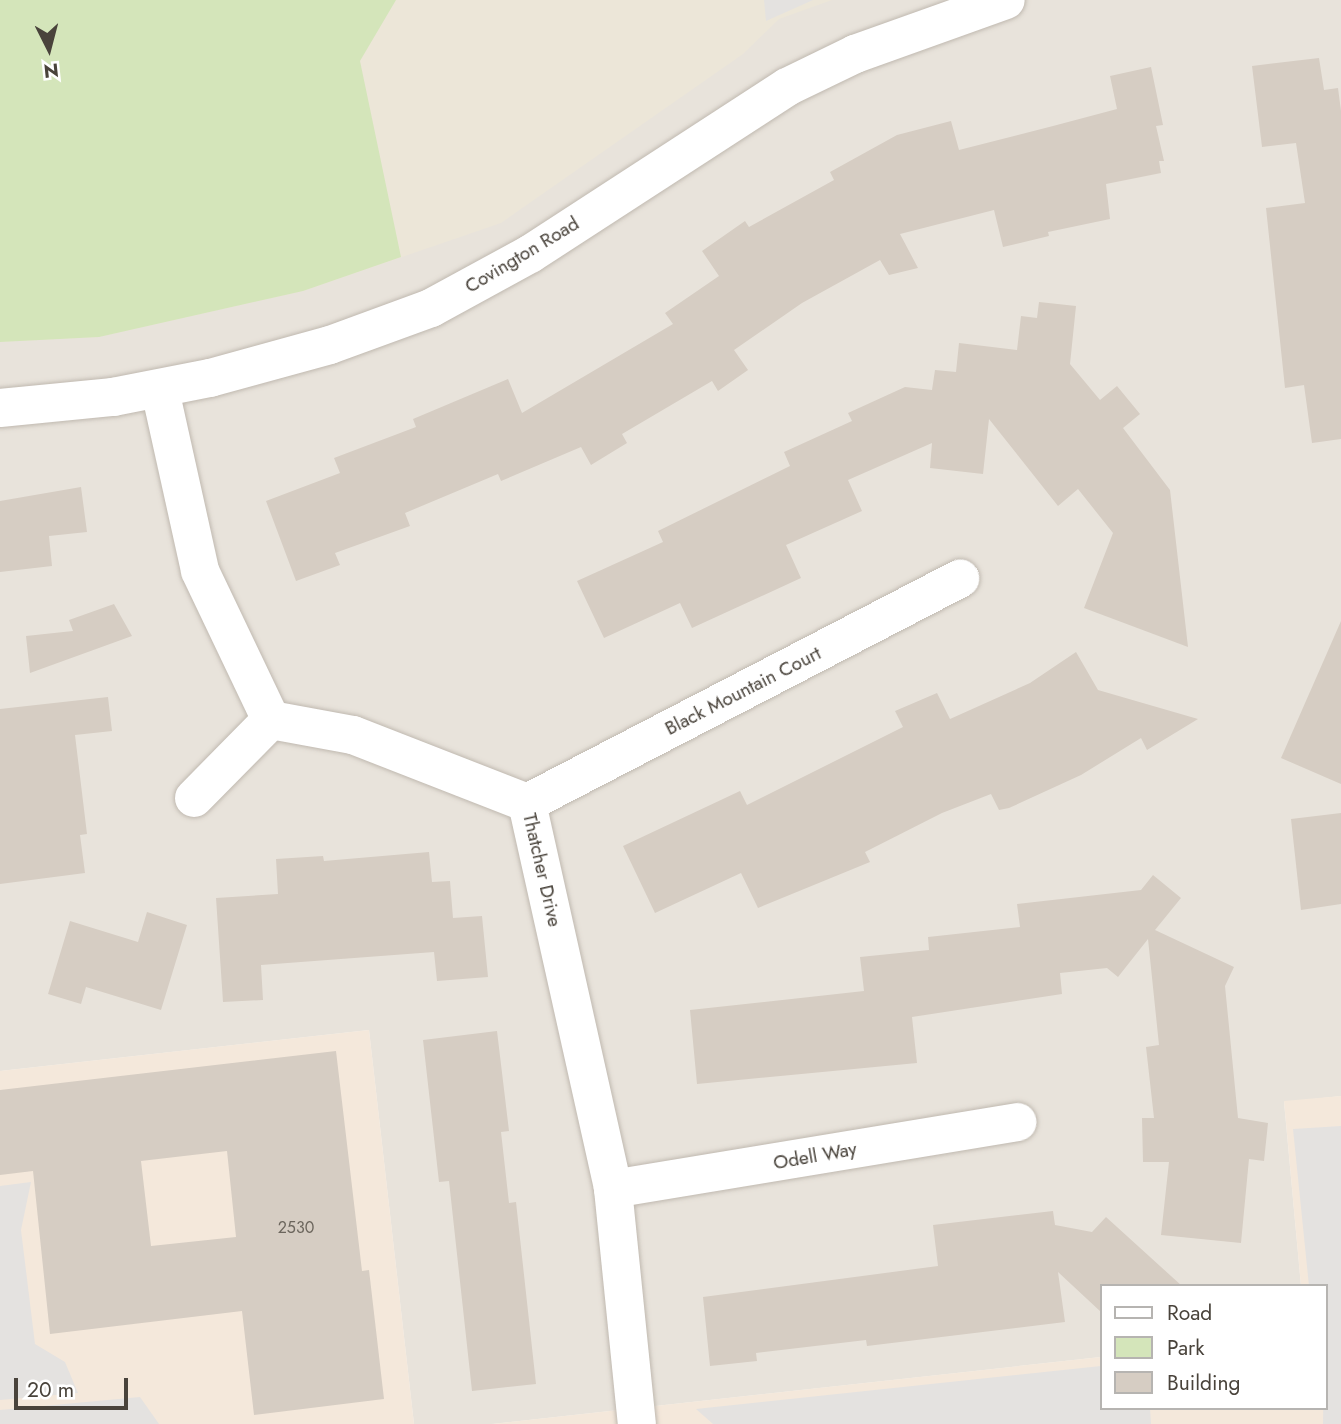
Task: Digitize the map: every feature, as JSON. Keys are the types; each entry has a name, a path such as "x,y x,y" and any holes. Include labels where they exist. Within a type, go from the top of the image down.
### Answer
{"street":[{"name":"Covington Road","path":"0,408 160,390 330,345 431,308 530,254 787,87 855,54 1006,0"},
{"path":"160,390 200,570 271,720 194,799"},
{"name":"Black Mountain Court","path":"527,803 960,579"},
{"name":"Thatcher Drive","path":"271,720 353,735 527,803 613,1189 637,1424"},
{"name":"Odell Way","path":"613,1189 1017,1122"}],"shaded area":[{"path":"0,0 1341,0 1341,1096 1284,1102 1301,1284 1100,1284 1100,1357 492,1424 414,1424 369,1030 0,1071"},
{"path":"0,0 832,0 779,19 743,54 501,223 303,291 99,337 0,342"},
{"path":"764,0 813,0 766,21"},
{"path":"369,1030 414,1424 0,1424 0,1071"},
{"path":"1341,1096 1341,1424 492,1424 1100,1357 1100,1410 1327,1410 1327,1284 1301,1284 1284,1101"},
{"path":"1341,1126 1341,1424 1323,1424 1323,1410 1327,1410 1327,1284 1309,1284 1293,1129"},
{"path":"31,1182 21,1230 35,1344 65,1362 78,1393 0,1400 0,1186"},
{"path":"1100,1366 1100,1410 1150,1410 1151,1424 713,1424 696,1409"},
{"path":"140,1397 159,1424 0,1424 0,1410"}],"green space":[{"path":"0,0 396,0 360,61 401,257 303,291 99,337 0,342"}],"building":[{"path":"1319,58 1324,90 1338,88 1341,111 1341,439 1312,443 1304,385 1285,388 1266,208 1305,203 1296,143 1262,147 1252,66"},
{"path":"1151,67 1163,125 1156,126 1164,161 1159,161 1161,173 1106,184 1110,219 1048,232 1049,236 1003,247 994,210 900,234 918,268 889,275 880,260 802,303 734,350 748,370 718,391 712,381 622,434 627,443 591,465 581,447 501,481 498,474 405,513 410,526 335,553 340,565 296,581 266,501 340,473 334,458 416,427 413,419 508,379 522,413 673,324 665,313 719,276 702,251 745,221 749,227 834,180 830,172 897,135 951,121 959,150 1117,109 1110,76"},
{"path":"1039,302 1076,306 1070,364 1100,400 1117,386 1140,414 1123,428 1170,490 1188,647 1084,608 1113,533 1078,489 1058,506 989,419 983,474 930,468 932,443 848,480 862,511 786,545 801,578 692,628 680,603 604,638 577,581 663,542 658,531 790,466 784,452 852,421 848,413 905,387 932,390 935,370 956,372 959,343 1017,350 1021,316 1037,318"},
{"path":"81,487 87,532 49,536 52,566 0,572 0,501"},
{"path":"114,604 132,636 30,673 26,636 73,631 69,620"},
{"path":"1341,621 1341,784 1281,758"},
{"path":"1076,652 1098,690 1198,719 1147,750 1141,738 1081,775 1009,808 999,810 991,794 942,813 865,852 870,862 758,908 741,873 655,913 623,846 740,791 747,805 903,727 895,711 937,693 950,719 1030,683"},
{"path":"108,697 112,731 75,735 87,834 80,835 85,873 0,884 0,709"},
{"path":"1341,813 1341,904 1301,910 1291,819"},
{"path":"429,852 432,882 450,881 453,918 482,916 488,977 437,981 434,952 261,965 263,1000 223,1002 216,898 278,894 276,859 323,856 324,861"},
{"path":"1153,875 1181,898 1155,930 1234,967 1225,986 1238,1118 1268,1123 1264,1161 1249,1159 1241,1243 1161,1235 1169,1162 1143,1162 1142,1118 1154,1118 1146,1047 1159,1045 1148,939 1118,977 1107,968 1060,973 1062,994 912,1017 917,1063 697,1084 690,1010 864,991 860,957 929,950 928,937 1020,927 1017,904 1141,890"},
{"path":"147,912 187,925 161,1010 86,987 81,1004 48,994 70,921 138,942"},
{"path":"497,1031 509,1131 501,1132 509,1203 516,1202 536,1384 472,1391 449,1181 439,1182 423,1040"},
{"path":"336,1051 362,1271 369,1270 384,1399 254,1415 242,1311 50,1334 33,1171 0,1175 0,1090","holes":["227,1151 236,1237 151,1246 141,1161"]},
{"path":"1053,1211 1055,1225 1092,1232 1106,1217 1180,1284 1100,1284 1100,1311 1058,1272 1065,1322 867,1346 866,1340 756,1353 757,1361 710,1366 703,1297 938,1266 933,1225"}]}
